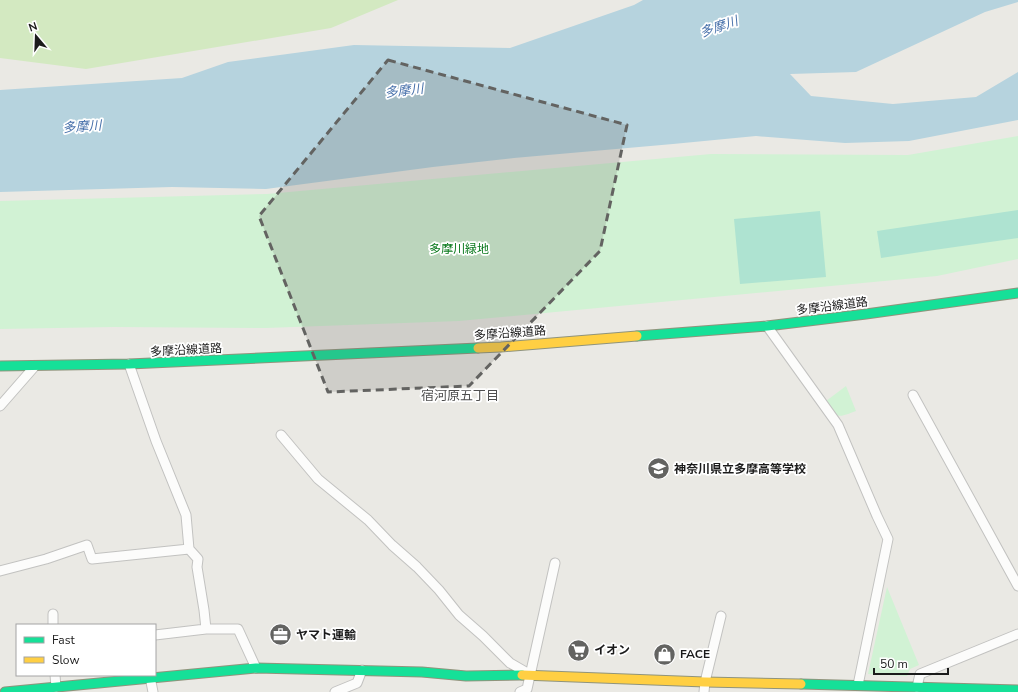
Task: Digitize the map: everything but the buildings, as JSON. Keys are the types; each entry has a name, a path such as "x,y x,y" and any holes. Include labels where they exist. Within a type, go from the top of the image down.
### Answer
{"main road":[{"name":"多摩沿線道路","path":"0,366 129,364 501,347 767,326 1018,293"},
{"path":"5,692 256,668 422,672 466,676 530,675 704,682 1018,690"}],"street":[{"path":"767,326 838,425 876,516 888,539 858,685"},
{"path":"129,364 156,441 186,515 190,549 198,559 197,567 206,629"},
{"path":"0,406 35,366"},
{"path":"913,395 1018,586"},
{"path":"281,434 318,479 368,520 392,545 417,567 439,590 459,615 510,663 530,675"},
{"path":"0,571 46,559 87,545 92,559 190,549"},
{"path":"520,692 526,688 530,675 555,563"},
{"path":"52,614 53,624"},
{"path":"704,692 704,682 721,616"},
{"path":"156,635 206,629 238,629 256,668"},
{"path":"917,687 920,674 1018,634"},
{"path":"335,692 357,683 362,670"},
{"path":"55,676 56,687"},
{"path":"150,677 153,692"}],"highlighted area":[{"path":"388,60 627,125 600,251 469,386 328,392 259,216"}],"green space":[{"path":"0,0 398,0 331,28 86,69 0,58"},
{"name":"多摩川緑地","path":"1018,136 1018,259 937,276 459,321 266,328 114,327 0,329 0,201 267,194 711,154 908,155"},
{"path":"1018,210 1018,238 881,258 877,231"},
{"path":"820,211 826,277 740,284 734,219"},
{"path":"846,386 856,411 840,416 835,414 826,401"},
{"path":"887,587 919,665 910,669 907,676 868,674"}],"water":[{"name":"多摩川","path":"643,0 1018,0 1018,2 985,12 856,72 790,74 811,96 893,104 976,97 1018,72 1018,120 909,141 845,143 756,136 514,158 266,189 172,187 0,192 0,90 182,78 228,62 354,45 510,48 634,5"}],"traffic: fast":[{"path":"637,336 767,326 1018,293"},
{"path":"0,366 129,364 478,348"},
{"path":"5,692 256,668 422,672 466,676 522,675"},
{"path":"801,684 1018,690"}],"traffic: slow":[{"path":"478,348 637,336"},
{"path":"522,675 801,684"}],"place":[{"name":"神奈川県立多摩高等学校","path":"659,469"},
{"name":"ヤマト運輸","path":"281,635"},
{"name":"イオン","path":"578,650"},
{"name":"FACE","path":"665,654"}],"district":[{"name":"宿河原五丁目","path":"460,396"}]}
